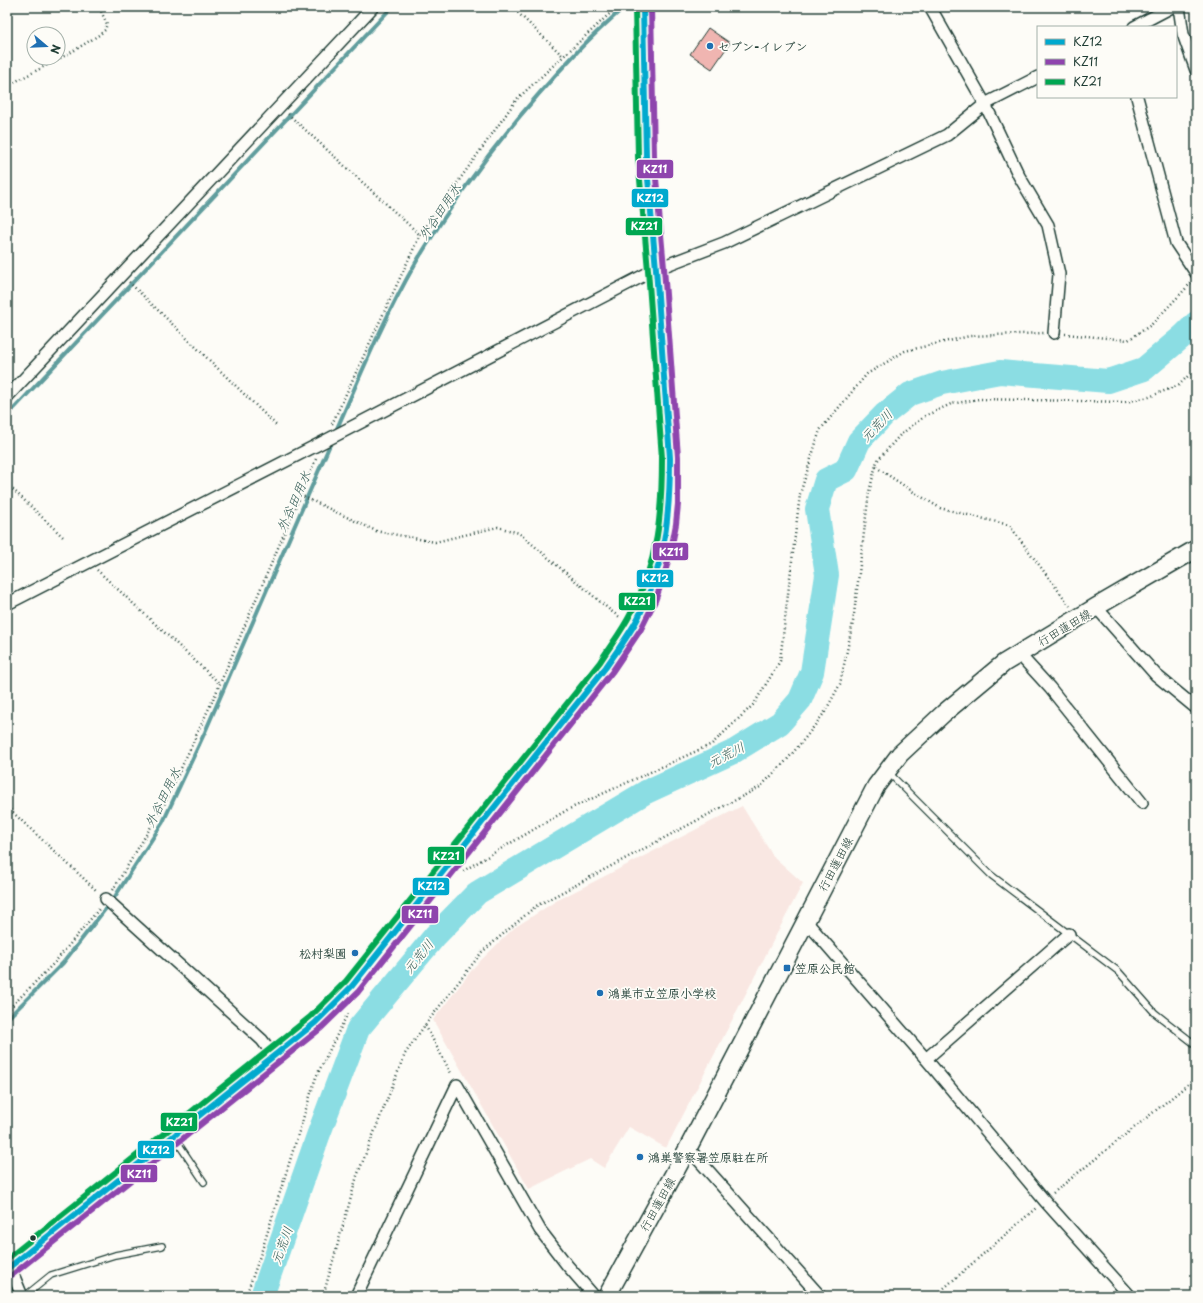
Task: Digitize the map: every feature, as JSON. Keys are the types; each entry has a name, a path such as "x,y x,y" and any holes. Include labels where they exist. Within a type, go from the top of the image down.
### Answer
{"main road":[{"path":"8,1268 315,1023 352,986 606,666 642,610 658,568 666,532 669,511 670,458 646,156 644,7"},
{"name":"行田蓮田線","path":"607,1296 688,1148 805,920 876,786 900,754 1004,663 1196,549"}],"street":[{"path":"7,396 373,7"},
{"path":"930,7 985,104 1019,176 1048,225 1059,274 1054,333"},
{"path":"1136,26 1172,7"},
{"path":"1179,7 1184,34 1196,70"},
{"path":"7,604 656,269 724,243 947,135 985,104 1037,78"},
{"path":"1137,98 1176,243 1196,273"},
{"path":"1096,607 1156,674 1196,708"},
{"path":"1019,654 1050,688 1142,802"},
{"path":"106,899 262,1040 274,1056"},
{"path":"805,920 926,1059 1044,1200 1130,1296"},
{"path":"926,1059 1069,934"},
{"path":"356,1296 458,1085"},
{"path":"458,1085 540,1230 567,1265 594,1296"},
{"path":"688,1148 820,1296"},
{"path":"8,1268 22,1296"}],"lane":[{"path":"887,771 991,875 1118,971 1155,1013 1196,1045"},
{"path":"173,1136 204,1182"},
{"path":"25,1296 51,1275 115,1255 162,1246"}],"path":[{"path":"7,86 70,53 105,30 107,24 99,7"},
{"path":"512,7 563,56"},
{"path":"7,1011 55,962 106,899 119,881 164,805 220,684 323,442 420,235 517,99 617,7"},
{"path":"280,106 420,235"},
{"path":"121,275 278,427"},
{"path":"444,870 463,871 567,810 712,744 754,704 780,661 800,494 820,430 867,374 906,351 970,336 1054,333 1128,340 1151,325 1196,279"},
{"path":"323,1296 357,1176 405,1054 425,1025 482,952 536,906 760,787 806,738 825,712 840,684 853,622 869,492 878,461 900,435 925,416 951,404 979,399 1125,402 1149,397 1179,385 1196,368"},
{"path":"876,467 940,508 1009,525 1079,618"},
{"path":"7,484 63,537"},
{"path":"300,495 376,531 435,542 498,527 519,533 610,611 633,626"},
{"path":"88,562 220,684"},
{"path":"7,807 106,899"},
{"path":"246,1296 262,1250 316,1077 350,1009"},
{"path":"425,1025 458,1085"},
{"path":"935,1296 1044,1200 1196,1078"}],"shaded area":[{"name":"鴻巣市立笠原小学校","path":"742,806 773,856 803,883 666,1148 629,1127 604,1168 590,1159 529,1189 433,1020 475,966 514,928 556,901"}],"building":[{"path":"708,28 730,43 712,69 690,54"}],"waterway":[{"path":"7,416 392,7"},
{"name":"外谷田用水","path":"335,433 393,305 432,236 470,180 511,126 583,45 624,7"},
{"name":"元荒川","path":"262,1296 318,1136 358,1029 435,936 477,893 646,792 733,752 780,723 800,700 812,672 827,575 817,509 826,480 846,470 859,441 885,414 910,394 942,383 1000,372 1108,381 1144,369 1196,323"},
{"name":"外谷田用水","path":"7,1019 63,963 114,898 163,822 205,732 332,440"}],"transit line":[{"name":"KZ21","path":"7,1259 310,1017 346,981 600,662 631,613 640,594 653,557 657,538 662,479 662,458 648,270 638,157 635,7"},
{"name":"KZ12","path":"7,1269 315,1023 352,986 606,667 638,618 647,599 660,560 667,520 670,479 670,458 656,269 646,156 643,7"},
{"name":"KZ11","path":"12,1275 320,1029 358,992 612,672 641,629 655,601 664,576 671,550 678,504 678,457 654,156 651,7"}],"place":[{"name":"セブン-イレブン","path":"710,46"},
{"name":"松村梨園","path":"355,953"},
{"name":"笠原公民館","path":"787,968"},
{"name":"鴻巣市立笠原小学校","path":"600,993"},
{"name":"鴻巣警察署笠原駐在所","path":"640,1157"}]}
